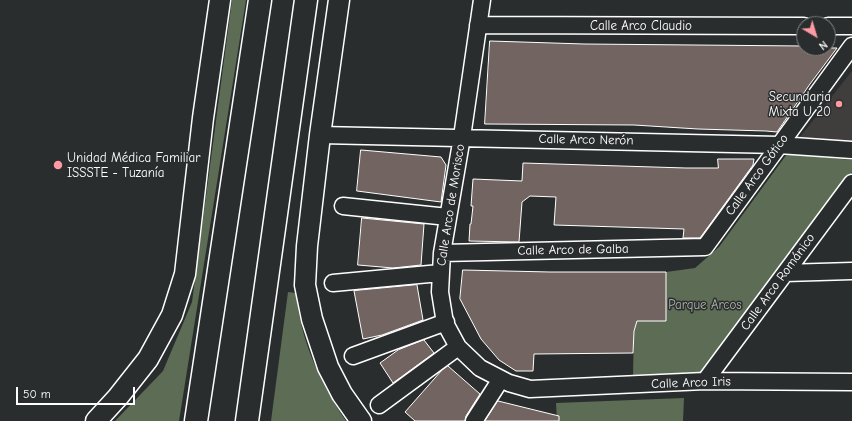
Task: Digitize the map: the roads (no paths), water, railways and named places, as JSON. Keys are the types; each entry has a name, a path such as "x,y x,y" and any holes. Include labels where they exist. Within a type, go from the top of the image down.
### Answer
{"highway":[{"path":"196,421 260,0"},
{"path":"247,421 306,0"},
{"path":"301,34 310,0"}],"main road":[{"path":"96,421 118,397 148,359 172,315 185,274 203,118 220,0"},
{"path":"339,0 320,135 307,246 306,285 316,334 328,367 342,394 361,421"}],"street":[{"name":"Calle Arco de Morisco","path":"482,0 462,137 442,253 440,292 445,323 458,347 480,368 502,379 530,389"},
{"name":"Calle Arco Claudio","path":"478,26 796,26"},
{"path":"836,26 852,26"},
{"name":"Calle Arco Gótico","path":"705,247 852,46"},
{"name":"Calle Arco Nerón","path":"320,135 779,144 852,150"},
{"name":"Calle Arco Románico","path":"705,381 852,183"},
{"path":"343,206 448,217"},
{"name":"Calle Arco de Galba","path":"442,253 705,247"},
{"path":"785,273 852,271"},
{"path":"333,283 440,273"},
{"path":"354,356 446,322"},
{"path":"379,405 458,347"},
{"path":"474,421 502,379"},
{"name":"Calle Arco Iris","path":"530,389 705,381 852,382"}],"place":[{"name":"Secundaria Mixta U 20","path":"839,104"},
{"name":"Unidad Médica Familiar ISSSTE - Tuzanía","path":"58,165"}],"park label":[{"name":"Parque Arcos","path":"705,305"}]}
